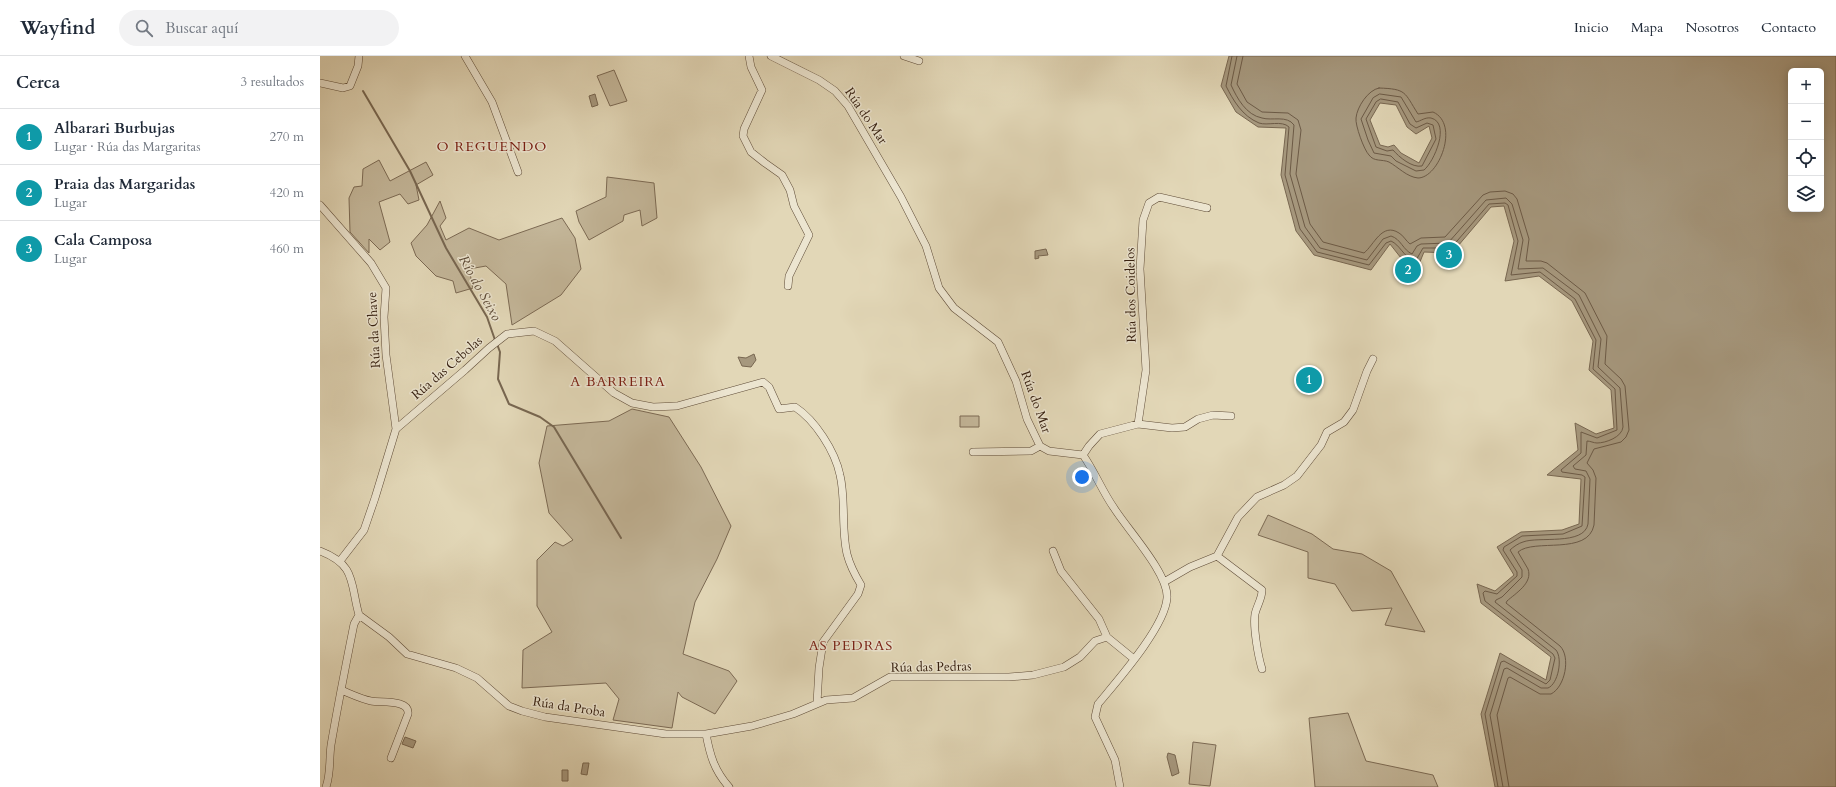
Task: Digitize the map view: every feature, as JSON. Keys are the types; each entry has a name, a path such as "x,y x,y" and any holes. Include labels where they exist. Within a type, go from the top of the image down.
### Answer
{"street":[{"path":"320,83 343,88 350,86 358,66 359,56"},
{"path":"465,56 492,102 518,172"},
{"path":"749,56 751,67 762,90 744,129 743,136 751,152 782,175 790,190 794,206 809,235 789,276 788,286"},
{"name":"Rúa do Mar","path":"772,56 819,80 835,91 848,106 901,197 926,246 939,288 954,308 998,342 1016,381 1027,419 1040,446 1049,451 1083,455"},
{"path":"904,56 919,61"},
{"name":"Rúa dos Coidelos","path":"1138,424 1146,370 1140,269 1143,220 1149,203 1159,197 1208,208"},
{"name":"Rúa da Chave","path":"320,205 371,263 386,288 384,317 386,355 396,429"},
{"name":"Rúa das Cebolas","path":"396,429 507,334 534,331 555,340 614,393 632,403 653,407 677,406 763,382 769,387 779,409 795,406 806,415 828,445 840,474 847,553 852,569 861,585 858,594 823,642 816,704"},
{"path":"1164,582 1190,567 1218,556 1238,517 1257,497 1284,485 1297,476 1321,445 1327,432 1344,422 1353,410 1367,371 1373,360"},
{"path":"1120,787 1115,760 1095,716 1098,704 1134,659 1157,626 1166,606 1168,592 1164,582 1139,542 1114,509 1083,455 1100,434 1138,424 1172,428 1185,427 1198,419 1213,415 1231,416"},
{"path":"340,561 364,530 396,429"},
{"path":"973,452 1031,451 1040,446"},
{"path":"320,551 340,561 350,576 359,615 354,624 341,690 329,757 330,776 326,787"},
{"path":"1053,551 1061,571 1099,619 1107,637 1134,659"},
{"path":"1218,556 1262,590 1262,598 1255,614 1259,658 1262,669"},
{"name":"Rúa da Proba","path":"359,615 389,637 408,654 456,668 476,678 509,706 522,711 545,717 666,734 706,734"},
{"name":"Rúa das Pedras","path":"706,734 752,726 793,714 826,700 852,698 890,677 986,677 1033,675 1064,667 1080,657 1094,641 1107,637"},
{"path":"341,690 371,701 392,702 406,706 409,710 408,714 392,758"},
{"path":"706,734 710,757 721,778 729,787"}],"shaded area":[{"path":"614,70 627,101 610,106 597,76"},
{"path":"379,160 390,181 426,162 433,175 416,185 419,200 408,204 400,194 379,202 390,242 380,250 369,239 369,253 350,232 349,198 354,187 362,186 363,169"},
{"path":"607,177 654,183 657,218 642,226 640,210 624,215 623,221 589,240 579,222 576,211 606,197"},
{"path":"440,201 446,218 440,226 446,240 469,228 499,240 562,218 575,238 581,269 561,295 512,325 506,284 486,266 469,269 473,288 456,293 453,281 436,276 416,256 411,243 427,225"},
{"path":"632,409 669,417 701,467 731,526 717,559 695,602 683,654 729,671 737,681 715,714 682,697 678,692 672,728 613,720 619,699 606,683 522,688 523,650 552,632 537,606 537,560 555,542 563,546 573,540 549,513 539,463 547,426 609,421"},
{"path":"960,416 979,416 979,427 960,427"},
{"path":"1268,515 1312,534 1333,549 1362,554 1391,571 1425,632 1385,625 1392,608 1352,611 1335,584 1308,578 1308,552 1258,535"},
{"path":"1348,713 1366,761 1433,775 1438,787 1315,787 1309,718"},
{"path":"1193,742 1216,745 1210,786 1189,784"}],"water":[{"path":"1229,56 1836,56 1836,787 1495,787 1481,714 1500,653 1546,680 1551,657 1481,603 1477,584 1495,591 1514,575 1497,547 1521,532 1562,530 1579,524 1581,479 1547,475 1578,450 1575,423 1596,434 1614,428 1611,390 1589,370 1593,341 1572,301 1539,276 1505,281 1514,241 1504,206 1491,207 1452,253 1424,252 1417,269 1401,258 1390,244 1371,270 1314,255 1296,231 1281,175 1286,128 1258,127 1236,112 1221,86","holes":["1380,103 1396,105 1407,127 1416,134 1429,126 1432,138 1419,163 1401,153 1394,145 1388,147 1380,145 1370,120"]},
{"path":"595,94 598,105 592,107 589,96"},
{"path":"1046,249 1048,255 1038,256 1039,258 1035,259 1035,251"},
{"path":"754,354 756,360 751,367 742,366 738,357 746,358"},
{"path":"405,737 416,741 413,748 402,744"},
{"path":"1168,753 1175,755 1179,773 1172,776 1167,757"},
{"path":"583,763 589,763 587,775 581,774"},
{"path":"562,770 568,770 568,781 562,781"}],"waterway":[{"name":"Río do Seixo","path":"363,91 410,171 446,248 487,317 495,340"},
{"name":"Río do Seixo","path":"497,344 500,352 498,379 509,404 540,417 554,427 621,538"}],"place":[{"name":"Cala Camposa","path":"1449,255"},
{"name":"Praia das Margaridas","path":"1408,270"},
{"name":"Albarari Burbujas","path":"1309,380"}],"district":[{"name":"O REGUENDO","path":"492,146"},
{"name":"A BARREIRA","path":"618,381"},
{"name":"AS PEDRAS","path":"851,645"}]}
